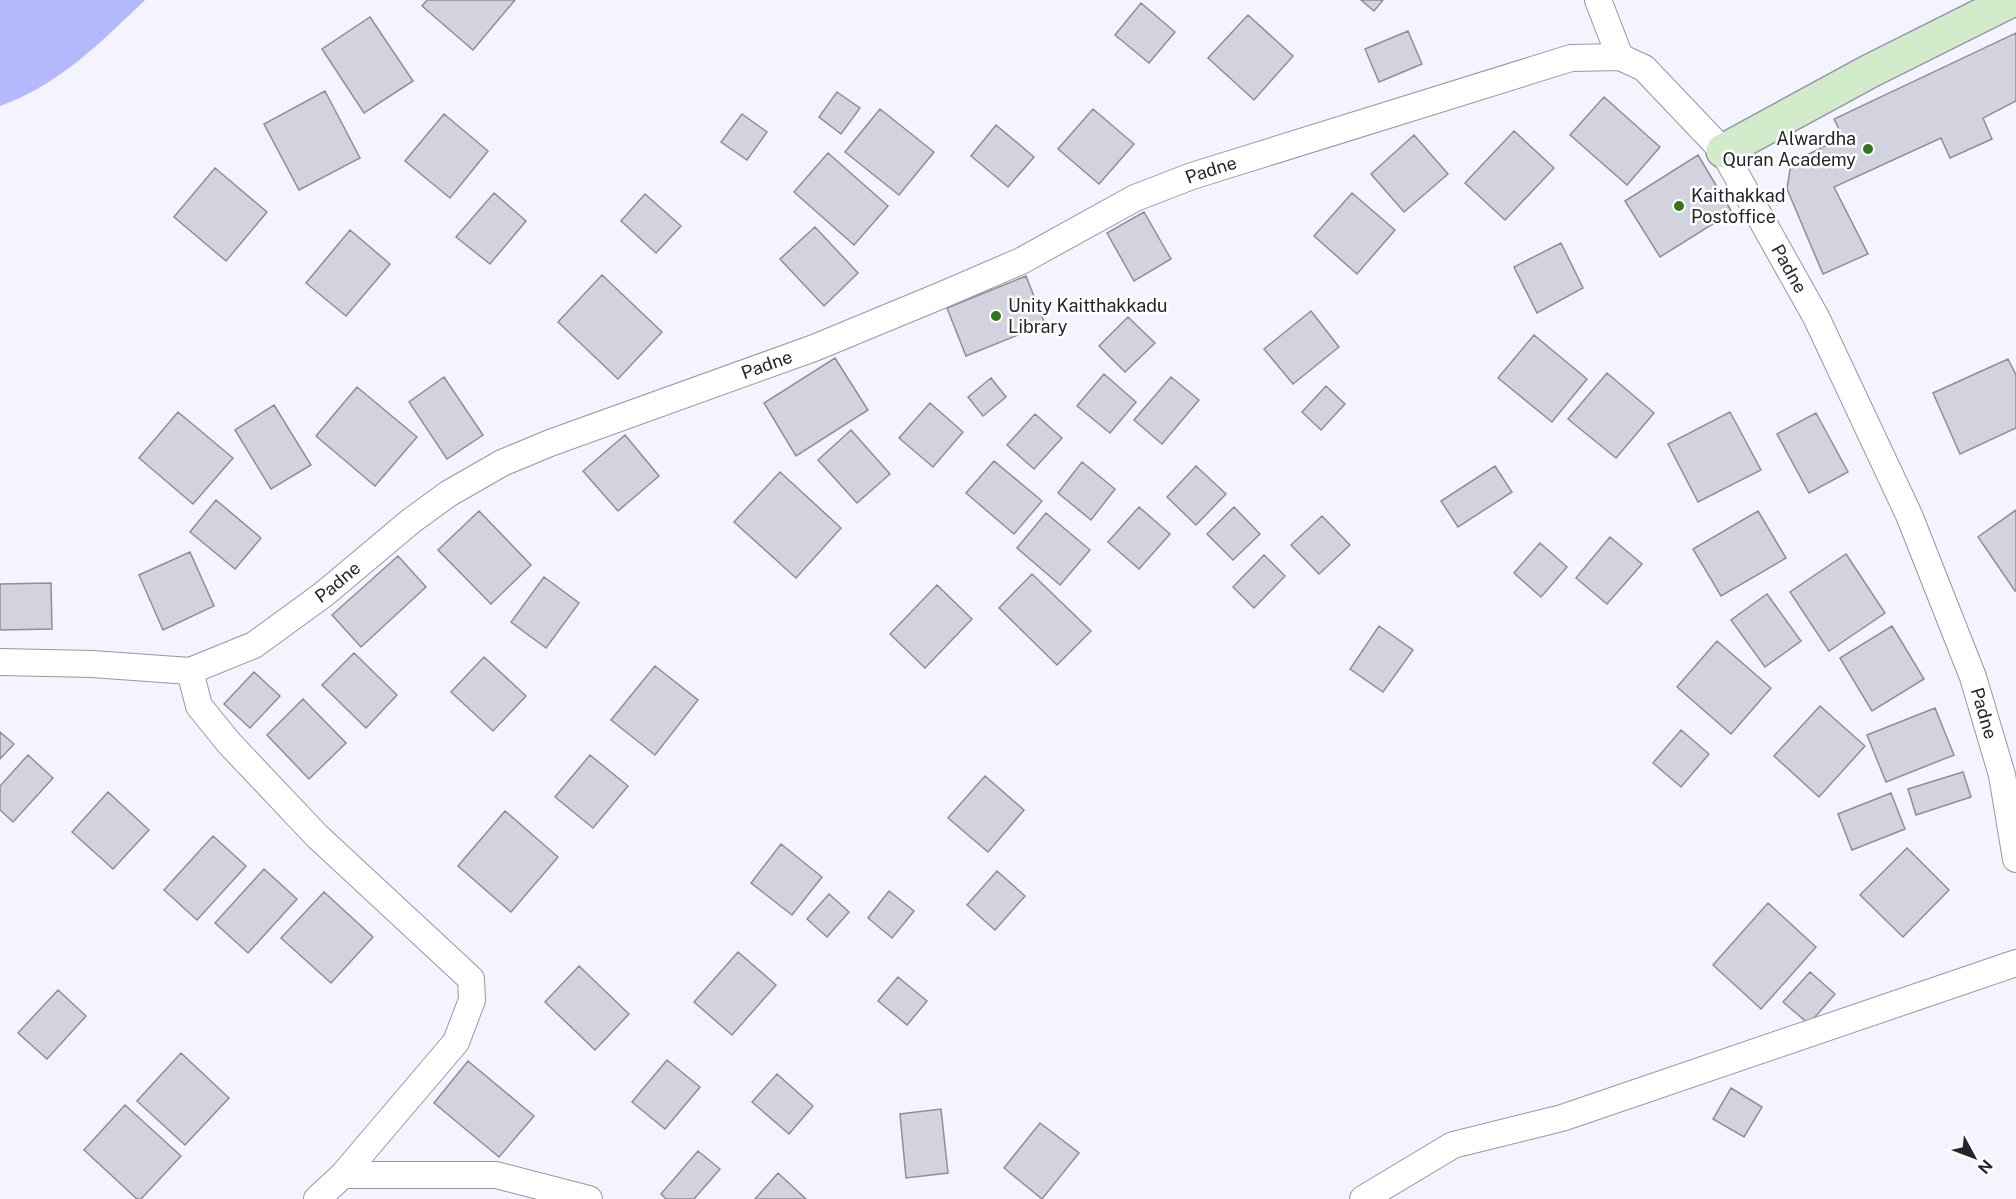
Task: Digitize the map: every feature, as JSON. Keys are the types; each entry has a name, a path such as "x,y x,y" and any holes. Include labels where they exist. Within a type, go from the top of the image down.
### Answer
{"main road":[{"path":"1723,151 1870,71 2012,0"}],"street":[{"path":"1598,0 1620,57"},
{"name":"Padne","path":"0,662 92,664 190,671 254,645 448,494 502,463 550,443 814,348 942,295 1021,261 1135,198 1173,183 1571,58 1620,57 1644,68 1723,151 1816,317 1909,516 1973,677 2001,775 2016,859"},
{"path":"190,671 199,706 228,743 317,836 471,979 472,1000 456,1042 343,1175 317,1199"},
{"path":"1363,1199 1453,1145 1562,1118 2016,963"},
{"path":"343,1175 496,1175 589,1199"}],"water":[{"path":"0,0 145,0 78,61 41,86 0,106"}],"building":[{"path":"427,0 515,0 473,50 422,6"},
{"path":"1361,0 1383,0 1374,11"},
{"path":"1141,3 1175,32 1149,63 1115,35"},
{"path":"1248,15 1293,56 1254,100 1208,58"},
{"path":"370,17 413,81 364,113 322,49"},
{"path":"1408,31 1422,64 1379,82 1365,49"},
{"name":"Alwardha Quran Academy","path":"2016,33 2016,101 1983,118 1992,139 1950,158 1941,138 1834,187 1868,254 1823,274 1787,189 1791,163 1843,137 1834,119"},
{"path":"325,91 360,158 299,190 264,124"},
{"path":"837,92 860,108 841,134 819,117"},
{"path":"1604,97 1660,147 1627,185 1570,135"},
{"path":"880,109 934,152 899,195 845,152"},
{"path":"1093,109 1134,144 1099,184 1058,149"},
{"path":"444,114 488,151 450,198 405,161"},
{"path":"742,114 767,132 747,160 721,142"},
{"path":"996,125 1034,157 1008,187 971,156"},
{"path":"1514,131 1554,168 1505,220 1465,183"},
{"path":"1414,135 1448,174 1404,212 1371,174"},
{"path":"828,153 888,206 854,245 794,192"},
{"name":"Kaithakkad Postoffice","path":"1698,155 1732,212 1660,257 1625,201"},
{"path":"215,168 267,212 226,261 174,217"},
{"path":"494,193 526,221 490,264 456,237"},
{"path":"1352,193 1395,230 1357,274 1314,236"},
{"path":"645,194 681,226 656,253 621,221"},
{"path":"1144,212 1171,259 1134,281 1107,233"},
{"path":"815,227 858,273 824,306 780,259"},
{"path":"350,230 390,264 346,316 306,283"},
{"path":"1561,243 1583,288 1537,313 1514,267"},
{"path":"602,275 662,332 618,379 558,322"},
{"name":"Unity Kaitthakkadu Library","path":"1026,276 1045,324 966,356 947,308"},
{"path":"1311,311 1339,347 1293,384 1264,349"},
{"path":"1128,317 1155,343 1125,372 1099,346"},
{"path":"1534,335 1587,379 1552,422 1498,378"},
{"path":"835,358 868,410 796,456 764,403"},
{"path":"2008,359 2016,375 2016,428 1960,454 1933,393"},
{"path":"1607,373 1654,413 1616,458 1568,419"},
{"path":"1104,374 1136,402 1110,433 1077,406"},
{"path":"444,377 483,435 447,459 409,402"},
{"path":"1171,377 1199,400 1162,444 1134,420"},
{"path":"991,378 1006,397 983,416 968,397"},
{"path":"1326,386 1345,404 1321,430 1302,412"},
{"path":"357,387 417,437 375,486 316,436"},
{"path":"930,403 963,432 933,467 899,438"},
{"path":"274,405 311,465 271,489 235,430"},
{"path":"178,412 233,458 193,504 139,458"},
{"path":"1730,412 1761,470 1698,502 1668,444"},
{"path":"1816,413 1848,472 1809,493 1777,434"},
{"path":"1035,414 1062,438 1034,469 1007,445"},
{"path":"851,430 890,474 857,503 818,460"},
{"path":"625,435 659,476 618,511 583,471"},
{"path":"994,461 1042,501 1014,534 966,493"},
{"path":"1082,462 1115,489 1091,520 1058,493"},
{"path":"1196,466 1226,494 1196,525 1167,497"},
{"path":"1495,466 1512,492 1458,527 1441,501"},
{"path":"780,472 841,528 796,578 734,522"},
{"path":"216,500 261,538 235,569 190,532"},
{"path":"1139,507 1170,534 1139,569 1108,542"},
{"path":"1234,507 1260,534 1233,560 1207,534"},
{"path":"2016,510 2016,591 2015,591 1978,537"},
{"path":"479,511 531,565 491,604 438,550"},
{"path":"1758,511 1786,558 1721,596 1693,549"},
{"path":"1046,513 1090,550 1060,585 1017,548"},
{"path":"1322,516 1350,545 1319,574 1291,545"},
{"path":"1610,537 1642,564 1607,604 1576,578"},
{"path":"1540,543 1567,567 1541,597 1514,573"},
{"path":"190,552 214,606 163,630 139,575"},
{"path":"1846,554 1885,613 1829,651 1790,592"},
{"path":"1264,555 1285,576 1254,608 1233,587"},
{"path":"398,556 426,587 361,647 332,615"},
{"path":"1032,574 1091,631 1057,665 999,608"},
{"path":"544,577 579,603 546,648 511,622"},
{"path":"51,583 52,629 0,630 0,584"},
{"path":"937,585 972,619 925,668 890,634"},
{"path":"1767,594 1801,641 1765,667 1731,620"},
{"path":"1379,626 1413,650 1383,692 1350,669"},
{"path":"1892,626 1924,679 1872,711 1840,658"},
{"path":"1717,641 1771,688 1731,734 1677,687"},
{"path":"354,653 397,695 366,728 322,685"},
{"path":"484,657 526,696 493,731 451,692"},
{"path":"655,666 698,700 655,755 611,720"},
{"path":"254,672 280,696 250,728 224,704"},
{"path":"303,699 346,743 309,779 267,735"},
{"path":"1820,706 1865,746 1819,797 1774,756"},
{"path":"1935,708 1954,755 1886,782 1867,735"},
{"path":"1681,730 1709,754 1681,787 1653,763"},
{"path":"0,732 14,744 0,759"},
{"path":"28,755 53,778 13,822 0,810 0,786"},
{"path":"590,755 628,786 593,828 555,797"},
{"path":"1963,772 1971,797 1916,815 1908,789"},
{"path":"985,776 1024,810 988,852 948,818"},
{"path":"108,792 149,830 113,869 72,832"},
{"path":"1891,793 1905,829 1852,850 1838,814"},
{"path":"505,811 558,857 511,912 458,866"},
{"path":"213,836 246,866 197,920 164,890"},
{"path":"781,844 822,877 792,915 751,883"},
{"path":"1907,848 1949,890 1903,937 1860,895"},
{"path":"264,869 297,899 248,953 215,923"},
{"path":"997,871 1025,896 995,930 967,905"},
{"path":"889,891 914,911 892,938 868,918"},
{"path":"324,892 373,937 331,983 281,938"},
{"path":"829,894 849,912 827,937 807,919"},
{"path":"1768,903 1816,947 1761,1009 1713,965"},
{"path":"738,952 776,985 732,1035 694,1002"},
{"path":"579,966 629,1014 595,1050 545,1002"},
{"path":"1810,972 1835,994 1809,1024 1783,1002"},
{"path":"898,977 927,1001 907,1025 878,1001"},
{"path":"58,990 86,1016 47,1059 18,1033"},
{"path":"181,1053 229,1098 185,1145 137,1101"},
{"path":"667,1060 700,1087 665,1129 632,1102"},
{"path":"468,1061 534,1116 499,1157 434,1103"},
{"path":"777,1074 813,1106 789,1134 752,1102"},
{"path":"1731,1088 1762,1107 1744,1137 1713,1119"},
{"path":"125,1105 181,1156 141,1199 137,1199 84,1150"},
{"path":"941,1109 948,1173 906,1178 900,1114"},
{"path":"1040,1123 1079,1153 1042,1199 1004,1168"},
{"path":"698,1151 720,1169 694,1199 666,1199 661,1194"},
{"path":"778,1173 806,1199 755,1199"}],"place":[{"name":"Alwardha Quran Academy","path":"1868,149"},
{"name":"Kaithakkad Postoffice","path":"1679,206"},
{"name":"Unity Kaitthakkadu Library","path":"996,316"}]}
